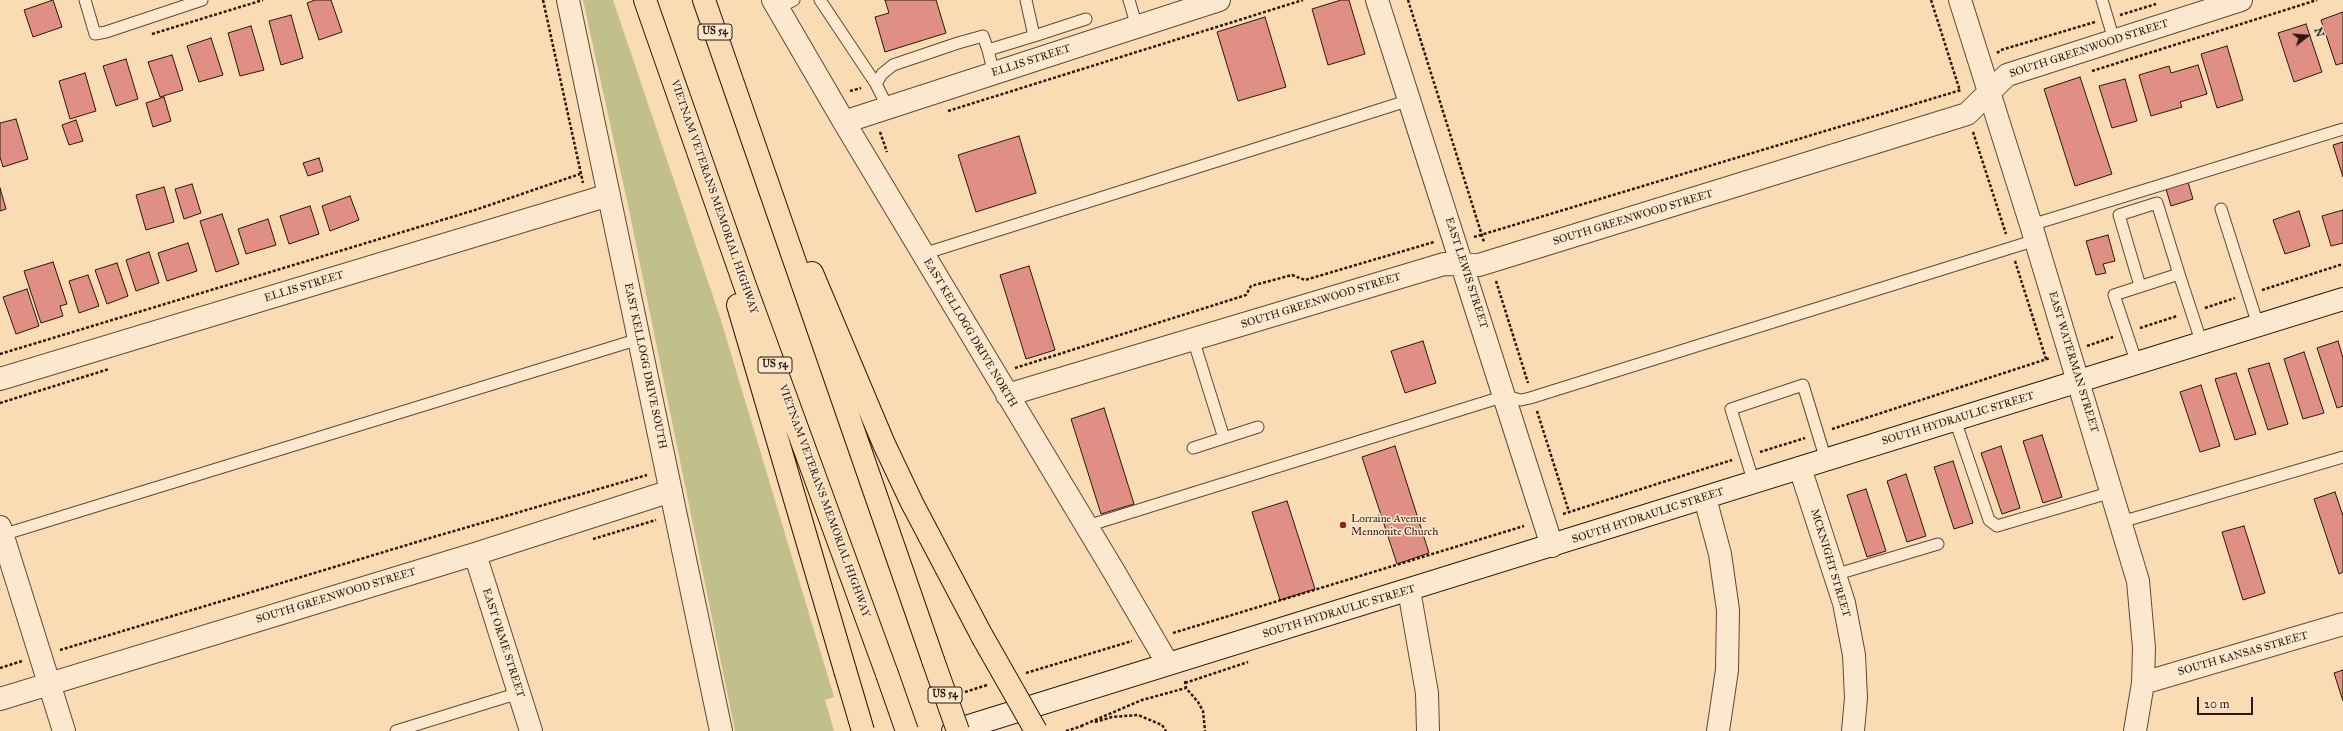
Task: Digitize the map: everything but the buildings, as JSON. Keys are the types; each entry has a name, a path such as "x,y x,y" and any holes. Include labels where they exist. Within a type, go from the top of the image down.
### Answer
{"highway":[{"name":"VIETNAM VETERANS MEMORIAL HIGHWAY","path":"646,0 744,283 907,731"},
{"name":"US 54","path":"704,0 932,660 958,731"},
{"path":"665,56 863,731"},
{"path":"726,65 884,444 912,503 982,636 1036,731"}],"street":[{"name":"EAST KELLOGG DRIVE SOUTH","path":"568,0 721,731"},
{"name":"ELLIS STREET","path":"844,122 1219,0"},
{"name":"EAST LEWIS STREET","path":"1377,0 1464,265 1552,546"},
{"name":"EAST WATERMAN STREET","path":"1960,0 2034,232 2138,581 2144,648 2143,683 2135,731"},
{"name":"SOUTH GREENWOOD STREET","path":"1007,395 1444,264 1480,265 1967,114 2007,75 2240,0"},
{"name":"EAST KELLOGG DRIVE NORTH","path":"782,3 844,122 1087,526 1168,664"},
{"name":"ELLIS STREET","path":"0,379 609,195"},
{"name":"SOUTH HYDRAULIC STREET","path":"953,731 2343,299"},
{"name":"MCKNIGHT STREET","path":"1800,468 1844,603 1854,655 1856,698 1853,731"},
{"name":"SOUTH GREENWOOD STREET","path":"0,699 48,683 475,554 671,491"},
{"path":"1705,498 1720,554 1728,610 1727,670 1718,731"},
{"path":"1,531 64,731"},
{"name":"EAST ORME STREET","path":"475,554 531,731"},
{"path":"1409,590 1427,693 1428,731"},
{"name":"SOUTH KANSAS STREET","path":"2143,683 2343,624"}],"lane":[{"path":"85,0 95,34 106,32 202,0"},
{"path":"820,0 876,84 888,108"},
{"path":"1026,0 1034,36"},
{"path":"1129,0 1137,26"},
{"path":"2102,0 2114,40"},
{"path":"988,50 1086,19"},
{"path":"876,84 882,74 893,65 983,36 994,74"},
{"path":"923,254 1410,100"},
{"path":"1087,526 1505,396 1521,400 1530,398 2011,248 2034,232 2343,129"},
{"path":"2140,286 2119,215 2157,203 2202,344"},
{"path":"2221,209 2258,326"},
{"path":"2137,364 2114,295 2179,274"},
{"path":"1,531 639,339"},
{"path":"1193,339 1224,438"},
{"path":"1754,482 1731,409 1803,385 1826,460"},
{"path":"1955,420 1989,520 1997,526 2112,492"},
{"path":"1193,448 1258,427"},
{"path":"2121,522 2343,457"},
{"path":"1834,575 1938,544"},
{"path":"396,731 519,693"}],"path":[{"path":"149,35 263,0"},
{"path":"940,114 1126,57 1303,0"},
{"path":"1931,0 2046,359"},
{"path":"1012,369 1246,295 1251,286 1292,275 1305,280 1437,241 1482,236 1671,177 1960,91 2001,50 2163,2"},
{"path":"881,132 888,130"},
{"path":"0,354 475,210 580,174"},
{"path":"0,668 430,538 648,475"},
{"path":"1081,726 1142,700 1186,688"},
{"path":"1066,731 1112,717 1138,715 1162,725 1166,731"}],"shaded area":[{"path":"583,0 613,0 720,317 834,697 825,700 834,731 735,731 629,210"}],"place":[{"name":"Lorraine Avenue Mennonite Church","path":"1343,525"}]}
